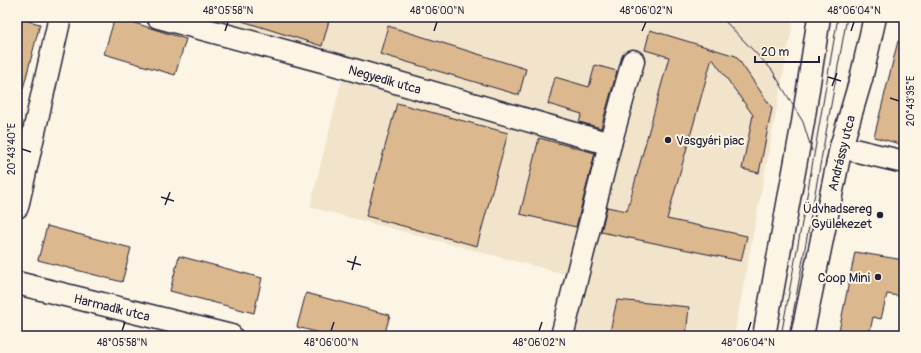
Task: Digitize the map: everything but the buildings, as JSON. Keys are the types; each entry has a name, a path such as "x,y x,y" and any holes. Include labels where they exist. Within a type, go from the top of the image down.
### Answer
{"street":[{"path":"17,207 60,17"},
{"name":"Negyedik utca","path":"158,17 333,64 610,144"},
{"path":"764,336 804,115 819,17"},
{"name":"Andrássy utca","path":"808,335 841,146 861,79 875,17"},
{"path":"562,336 610,144 633,61"},
{"path":"841,146 904,162"},
{"name":"Harmadik utca","path":"17,283 231,336"}],"shaded area":[{"path":"198,17 794,17 734,336 552,336 568,275 310,207 347,59"}],"tram line":[{"path":"721,17 772,70 803,122 812,151"},
{"path":"781,336 838,17"},
{"path":"789,336 847,17"}],"place":[{"name":"Vasgyári piac","path":"668,140"},
{"name":"Üdvhadsereg Gyülekezet","path":"880,215"},
{"name":"Coop Mini","path":"878,277"}]}
